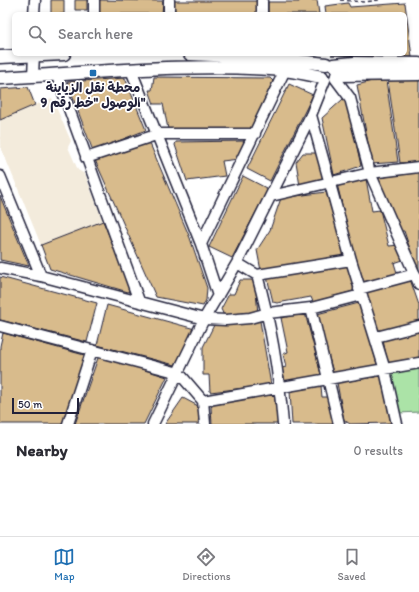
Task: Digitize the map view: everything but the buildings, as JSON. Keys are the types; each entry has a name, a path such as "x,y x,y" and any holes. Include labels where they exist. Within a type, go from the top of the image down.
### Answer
{"street":[{"path":"34,0 34,12"},
{"path":"94,0 94,12"},
{"path":"169,0 169,12"},
{"path":"262,0 262,12"},
{"path":"0,57 17,56"},
{"path":"33,76 34,56"},
{"path":"266,56 330,73 347,93 352,104 370,173 419,284"},
{"path":"153,424 204,319 237,263 271,196 330,73 354,63 419,64"},
{"path":"0,78 57,76 170,67 285,70 330,73 419,74"},
{"path":"131,70 159,134 202,244 218,296"},
{"path":"202,244 285,70"},
{"path":"57,76 139,301"},
{"path":"311,115 360,292 376,337 397,424"},
{"path":"86,158 159,134 255,134"},
{"path":"271,196 370,173 419,168"},
{"path":"0,176 41,276"},
{"path":"257,276 351,260"},
{"path":"237,263 257,276 268,313 280,388 283,424"},
{"path":"0,268 41,276 204,319 226,320 250,318 268,313 311,308 415,274"},
{"path":"311,308 339,424"},
{"path":"0,326 179,373 203,401 205,424"},
{"path":"376,337 419,326"},
{"path":"68,424 92,350"},
{"path":"203,401 419,363"}],"path":[{"path":"340,0 365,2 379,0"}],"shaded area":[{"path":"52,98 71,141 68,147 78,170 85,174 103,221 41,245 0,145 0,120"}],"green space":[{"path":"419,366 419,412 399,413 389,374"}],"place":[{"name":"محطة نقل الزياينة الوصول \"خط رقم 9\"","path":"93,73"}]}
